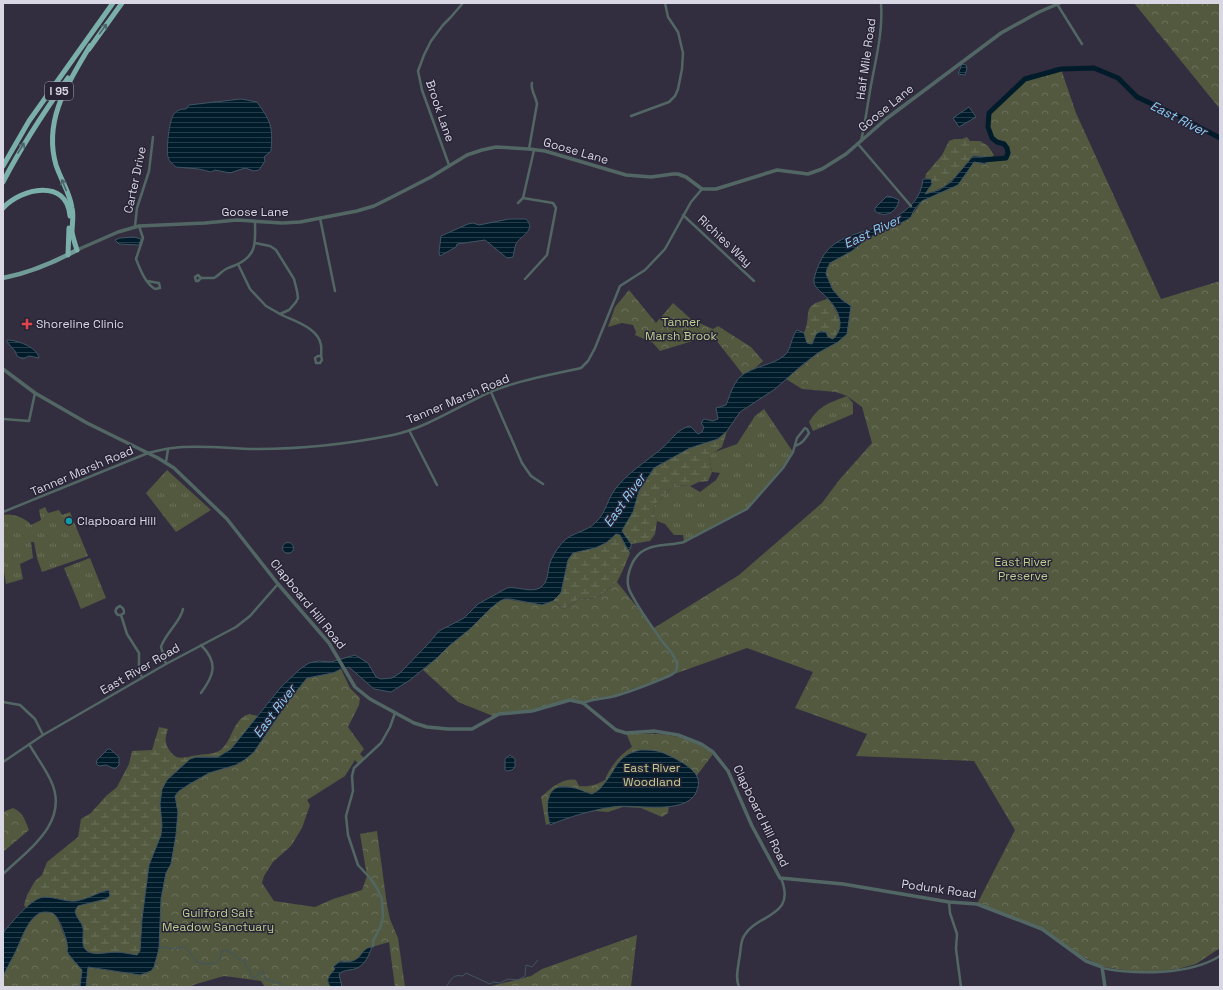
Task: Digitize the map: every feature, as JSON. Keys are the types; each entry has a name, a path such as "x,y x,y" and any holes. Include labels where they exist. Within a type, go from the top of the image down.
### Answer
{"highway":[{"name":"I 95","path":"3,166 29,121 113,3"},
{"name":"I 95","path":"3,182 17,154 37,122 122,3"},
{"path":"77,250 72,233 72,207 56,164 53,137 56,112 61,98 90,46"},
{"path":"3,208 18,196 39,190 48,190 64,198 70,214 68,255"}],"main road":[{"name":"Goose Lane","path":"3,278 34,270 77,250"}],"street":[{"name":"Brook Lane","path":"449,165 422,90 418,71 431,41 463,3"},
{"path":"631,116 669,102 675,96 678,89 682,70 683,53 678,32 668,17 665,3"},
{"name":"Half Mile Road","path":"861,141 867,116 881,31 881,3"},
{"name":"Goose Lane","path":"77,250 118,232 137,226 192,224 237,220 294,222 357,211 374,206 431,177 467,155 496,147 532,149 560,155 626,175 651,177 678,174 686,177 707,190 716,189 777,170 808,174 815,172 846,154 908,101 1001,33 1026,19 1059,4"},
{"path":"1059,4 1082,44"},
{"path":"518,203 523,198 532,149 537,98 531,86 532,83"},
{"name":"Carter Drive","path":"147,281 136,259 143,238 137,226 137,208 149,170 153,137"},
{"path":"858,144 911,206"},
{"name":"Tanner Marsh Road","path":"3,512 148,453 168,448 257,449 296,447 336,444 393,435 409,430 491,392 526,380 581,368 588,361 595,348 620,286 645,270 666,249 683,215 702,188"},
{"path":"523,198 553,203 556,208 547,255 525,279"},
{"name":"Richies Way","path":"683,215 754,281"},
{"path":"320,218 335,291"},
{"path":"201,278 214,278 225,270 248,258 253,252 255,243 255,221"},
{"path":"255,243 270,246 276,250 294,280 298,298 288,310 280,314"},
{"path":"238,264 250,289 266,306 306,326 312,331 320,341 320,356"},
{"path":"147,281 159,283 160,288 156,288 147,281"},
{"name":"Clapboard Hill Road","path":"3,369 35,393 91,425 166,462 184,478 227,519 278,584 323,636 338,657 344,670 355,686 370,698 414,723 440,729 468,730 477,727 499,714 532,711 570,700 583,703 616,730 626,733 654,731 671,733 693,740 713,752 728,771 752,826 780,878"},
{"path":"491,392 522,463 531,476 543,484"},
{"path":"3,419 29,421 35,393"},
{"path":"583,703 636,689 669,676 676,670 677,665 675,658 629,589 627,582 628,574 634,560 640,553 647,549 684,542 747,509 783,468 802,432 805,428 807,429 809,433 807,436 801,444 795,446"},
{"path":"409,430 436,485"},
{"path":"166,462 168,448"},
{"name":"East River Road","path":"3,762 43,735 166,664 244,622 278,584"},
{"path":"166,664 161,647 183,609"},
{"path":"121,615 127,634 139,653 139,668 142,678"},
{"path":"201,645 212,658 213,666 212,672 201,693"},
{"path":"3,702 20,705 29,712 35,719 43,735"},
{"path":"373,946 374,938 380,928 383,916 382,899 370,878 358,865 348,835 346,816 353,791 352,776 354,768 381,743 390,727 395,712"},
{"path":"3,874 45,834 52,822 56,803 55,792 51,782 29,744"},
{"path":"738,987 737,975 744,935 755,924 779,909 784,893 783,884 780,878"},
{"name":"Podunk Road","path":"780,878 843,884 949,902 976,904 1042,929 1086,961 1102,967 1142,973 1194,968 1220,956"},
{"path":"949,902 950,913 957,934 956,949 961,987"},
{"path":"1102,967 1105,987"}],"green space":[{"path":"1134,3 1220,3 1220,109"},
{"name":"East River Preserve","path":"1061,69 1076,113 1161,299 1220,281 1220,948 1196,964 1178,969 1142,973 1104,967 1073,952 1042,929 977,904 1015,830 974,761 856,756 867,734 795,708 813,672 747,648 610,697 583,703 570,700 532,711 493,716 458,702 423,670 470,629 491,608 505,599 542,605 553,601 564,609 579,599 597,598 617,582 654,628 739,575 822,503 840,479 872,443 862,407 847,396 836,392 802,389 786,379 818,353 838,342 851,306 841,299 833,290 826,274 830,263 852,251 868,238 907,220 921,203 923,197 938,192 960,176 974,160 984,158 990,160 1006,158 1008,153 1007,148 1004,144 997,142 992,138 988,127 989,113 1025,79"},
{"path":"967,137 970,141 980,141 988,146 994,155 992,157 973,156 947,184 941,188 924,194 932,184 931,179 925,178 926,174 942,155 949,141"},
{"name":"Tanner Marsh Brook","path":"629,290 656,323 673,303 692,320 713,329 718,326 751,347 763,361 745,377 712,335 660,351 653,343 635,335 636,332 633,325 622,323 608,327 615,307"},
{"path":"828,299 835,308 840,319 840,329 833,339 816,334 812,344 807,343 804,333 808,311 813,304"},
{"path":"847,396 853,403 853,414 813,431 809,422 813,416 821,408"},
{"path":"764,409 793,452 789,459 747,509 684,542 683,535 674,535 665,524 657,521 653,511 655,505 674,485 690,486 700,492 716,480 720,473 712,472 709,456 712,453 737,444 755,416"},
{"path":"727,431 722,447 709,456 712,472 708,481 699,482 690,486 674,485 655,505 653,511 657,521 655,534 650,541 631,544 622,531 633,512 636,496 655,467 690,448 718,439"},
{"path":"167,470 211,510 176,532 146,493"},
{"path":"45,507 48,513 59,510 62,515 70,512 88,556 42,572 37,558 34,542 31,542 33,558 20,564 23,579 6,584 3,566 3,515 18,517 26,520 31,525 41,520 39,510"},
{"path":"616,534 620,535 630,553 617,582 597,598 579,599 564,609 553,601 561,593 568,560 573,553 595,548 611,539"},
{"path":"90,558 106,598 81,609 64,568"},
{"name":"Guilford Salt Meadow Sanctuary","path":"341,669 350,688 360,698 359,705 348,727 364,749 360,754 364,758 358,764 355,760 345,776 307,800 310,805 302,828 291,846 273,862 264,876 262,883 274,901 315,907 333,899 362,890 367,876 360,834 377,831 387,905 390,919 398,938 405,987 395,987 389,942 372,947 370,953 360,967 343,971 339,974 342,987 265,987 261,981 224,976 193,985 191,987 3,987 3,949 19,945 32,920 42,912 49,912 56,915 75,963 82,966 114,972 146,974 159,949 161,899 166,872 171,863 178,812 175,796 179,791 209,773 236,765 246,759 254,752 290,699 307,678 333,673"},
{"path":"249,714 258,716 231,749 218,757 196,757 190,759 167,780 160,804 162,825 161,835 149,865 142,919 140,951 137,955 118,952 91,953 85,949 83,942 83,928 75,912 78,906 106,899 104,891 89,898 77,901 48,897 37,899 26,908 24,905 27,895 35,881 42,875 47,862 78,837 81,819 91,813 106,796 117,787 129,764 132,751 152,750 159,727 168,729 166,743 168,748 172,754 180,758 219,751 224,747 239,721"},
{"name":"East River Woodland","path":"626,733 661,734 682,738 713,754 680,798 669,806 668,813 662,817 641,808 623,807 608,812 595,811 572,815 546,825 541,797 557,784 566,780 576,780 579,786 586,786 605,780 616,761 623,753 632,747"},
{"path":"13,808 21,814 29,830 3,852 3,812"},
{"path":"637,935 631,987 488,987 531,976 542,969"}],"water":[{"path":"962,64 966,65 967,68 965,75 958,74"},
{"path":"241,99 257,102 270,125 272,136 271,151 264,157 265,161 259,170 254,171 245,168 230,173 215,170 211,172 199,169 176,167 170,162 167,153 168,135 172,117 175,113 179,110 186,109 189,105"},
{"path":"969,107 976,117 959,127 953,118"},
{"path":"973,156 992,157 985,164 974,162 958,185 922,201 914,210 911,217 907,220 868,238 852,251 830,263 826,274 833,290 841,299 851,306 847,334 838,342 818,353 775,389 740,412 727,431 718,439 690,448 654,468 639,491 633,512 622,531 631,544 631,548 628,550 620,535 616,534 606,543 595,548 573,553 568,560 561,593 553,601 542,605 510,599 500,601 437,658 410,680 391,692 374,689 349,667 333,673 307,678 290,699 254,752 236,765 209,773 179,791 175,796 178,812 176,835 171,864 166,873 161,899 159,949 154,967 151,971 140,975 88,967 86,987 64,987 80,986 82,970 67,952 66,938 57,918 54,914 46,912 35,916 27,927 4,974 3,980 3,933 29,905 40,898 45,897 76,901 109,890 110,896 106,899 78,906 75,911 83,928 84,947 91,953 118,952 137,955 140,951 142,919 149,865 161,835 162,825 160,804 162,789 167,780 190,759 196,757 218,757 231,749 281,687 300,669 309,663 319,661 331,662 355,655 368,663 376,677 381,679 392,678 400,673 439,631 464,618 478,604 507,588 532,590 543,586 552,558 563,542 596,522 602,514 613,492 621,482 678,433 690,426 698,434 702,432 704,427 701,423 704,419 713,421 718,419 716,408 726,405 734,386 740,377 750,370 774,362 785,355 789,350 793,336 797,330 804,333 807,343 812,344 816,334 821,331 826,332 828,337 833,339 835,337 840,328 838,314 814,283 816,272 820,263 826,252 832,246 852,235 885,224 911,206 918,197 923,179 931,179 932,184 925,194 939,190 951,182"},
{"path":"887,196 899,200 896,208 890,213 886,214 875,211 875,208"},
{"path":"509,219 526,219 530,226 528,232 516,243 513,257 507,258 485,240 457,244 456,247 440,256 441,236 468,224 473,223 479,225"},
{"path":"134,237 141,239 139,245 119,244 115,240 120,238"},
{"path":"7,340 16,341 31,347 39,358 29,356 23,359 17,356"},
{"path":"288,542 292,544 294,548 292,552 288,554 284,552 282,548 284,544"},
{"path":"108,749 119,757 119,765 115,769 106,765 99,766 96,763"},
{"name":"East River Woodland","path":"640,750 654,750 661,752 677,759 691,769 698,779 698,787 694,797 685,803 674,806 622,806 605,808 550,825 548,818 548,804 551,792 562,786 576,788 592,794 599,790 621,760 626,756"},
{"path":"510,755 515,759 515,767 512,770 507,771 505,770 505,759"},
{"path":"372,947 368,956 360,967 343,971 339,974 342,987 331,987 328,980 335,969 333,967 340,961 348,962 357,959 364,950"}],"waterway":[{"name":"East River","path":"983,160 1006,158 1008,153 1004,144 997,142 992,138 988,127 989,113 1025,79 1061,69 1094,68 1118,78 1137,97 1220,138"},
{"path":"158,949 164,947 174,949 184,947 196,961 204,964 216,963 220,958 222,951 225,950 234,954 236,958 245,961 252,977 255,978 263,971 265,979 282,984 284,987"},
{"path":"446,987 454,976 463,976 466,973 490,984 493,982 500,983 508,979 518,980 525,976 526,965 532,967 538,960"}],"place":[{"name":"Shoreline Clinic","path":"27,324"},
{"name":"Clapboard Hill","path":"69,521"}]}
